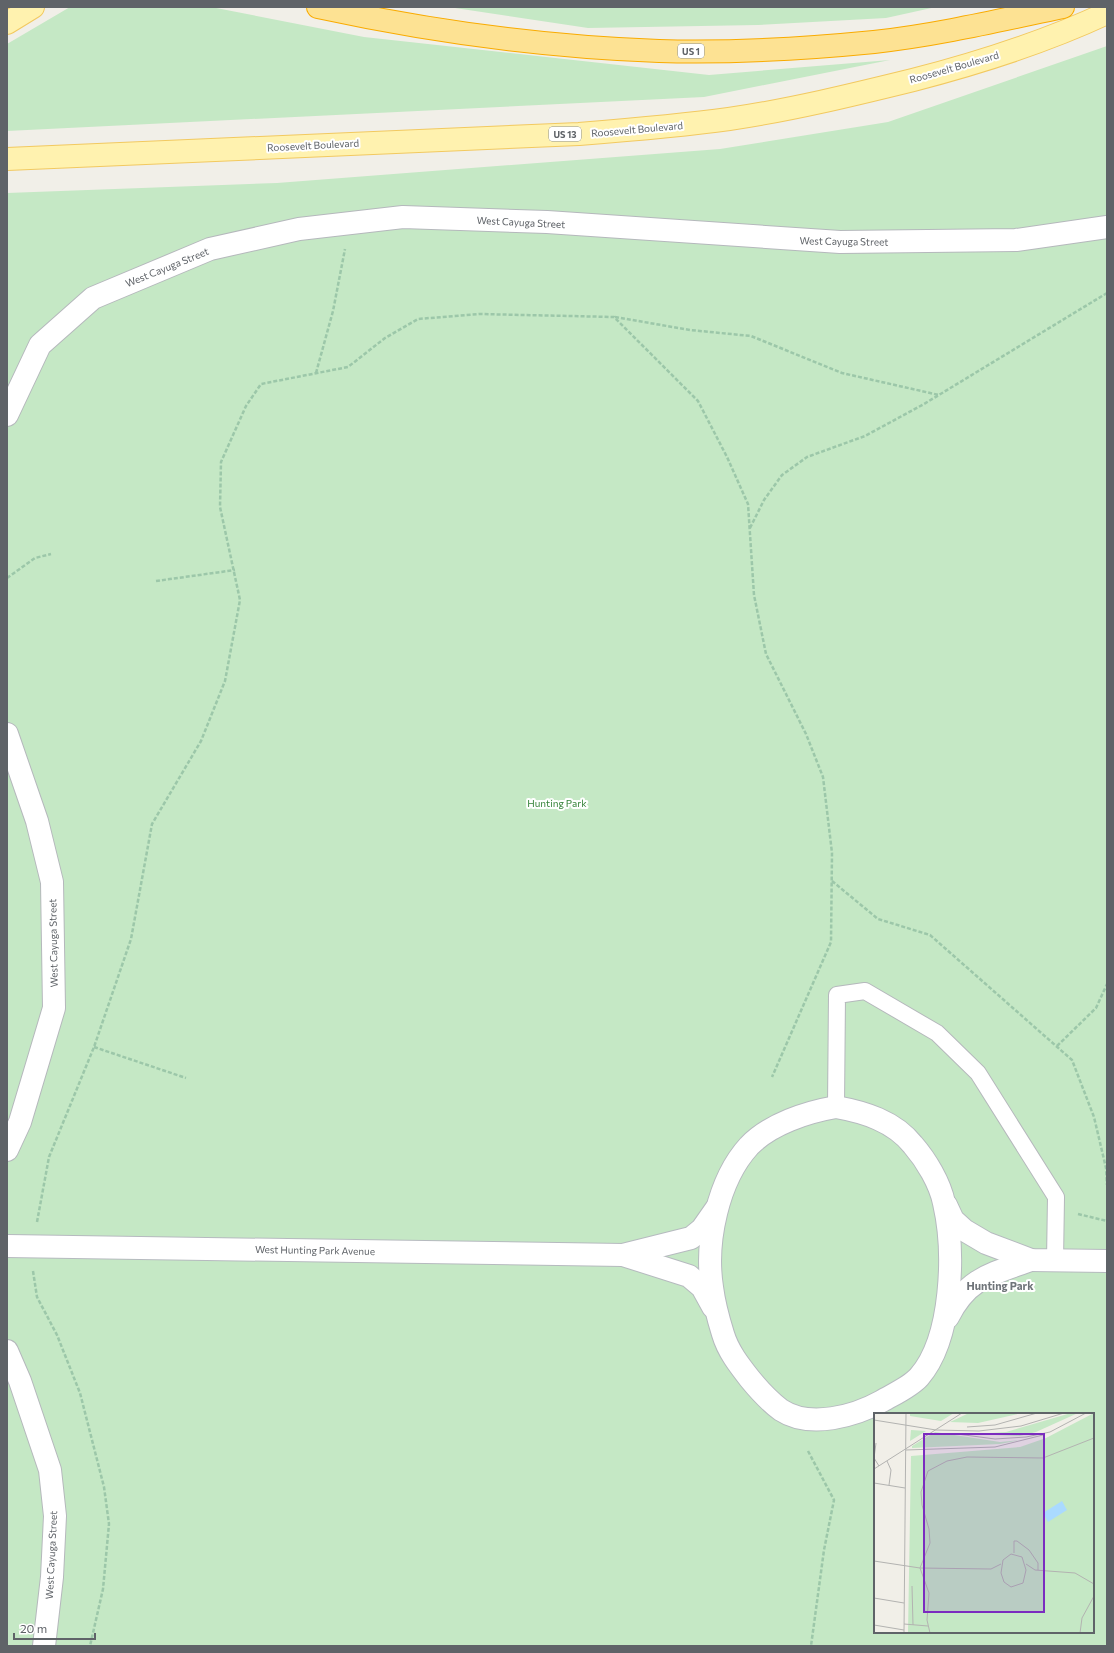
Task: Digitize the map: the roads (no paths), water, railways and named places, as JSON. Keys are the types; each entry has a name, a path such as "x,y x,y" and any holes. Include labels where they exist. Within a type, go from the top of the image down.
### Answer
{"highway":[{"name":"US 1","path":"318,7 443,30 596,48 660,51 780,49 875,42 949,30 1063,7"}],"main road":[{"path":"7,23 33,7"},
{"name":"Roosevelt Boulevard","path":"7,159 579,134 658,128 730,119 811,104 945,71 1015,50 1107,13"},
{"name":"West Cayuga Street","path":"7,415 40,346 93,298 210,249 299,229 403,217 547,222 840,242 1016,240 1107,227"},
{"name":"West Cayuga Street","path":"7,734 37,821 52,882 54,1008 20,1122 7,1150"},
{"name":"West Hunting Park Avenue","path":"1031,1260 984,1276 965,1290 954,1305 944,1325 934,1353 919,1377 898,1392 870,1408 841,1416 808,1419 783,1411 762,1392 743,1370 727,1346 717,1313 711,1284 711,1250 715,1217 721,1192 733,1166 750,1144 777,1126 808,1112 836,1107 861,1111 886,1122 912,1144 930,1170 953,1220 964,1230 986,1242 1031,1260 1107,1262"},
{"name":"West Hunting Park Avenue","path":"944,1201 949,1234 949,1297 944,1325"},
{"name":"West Hunting Park Avenue","path":"7,1246 623,1255 691,1238 702,1229 718,1206"},
{"name":"West Hunting Park Avenue","path":"623,1255 689,1276 702,1287 717,1313"},
{"name":"West Cayuga Street","path":"7,1351 20,1381 50,1470 55,1516 52,1577 44,1646"}],"lane":[{"path":"836,1107 837,995 865,991 937,1032 978,1073 1056,1197 1055,1261"}],"district":[{"name":"Hunting Park","path":"1000,1285"}]}
